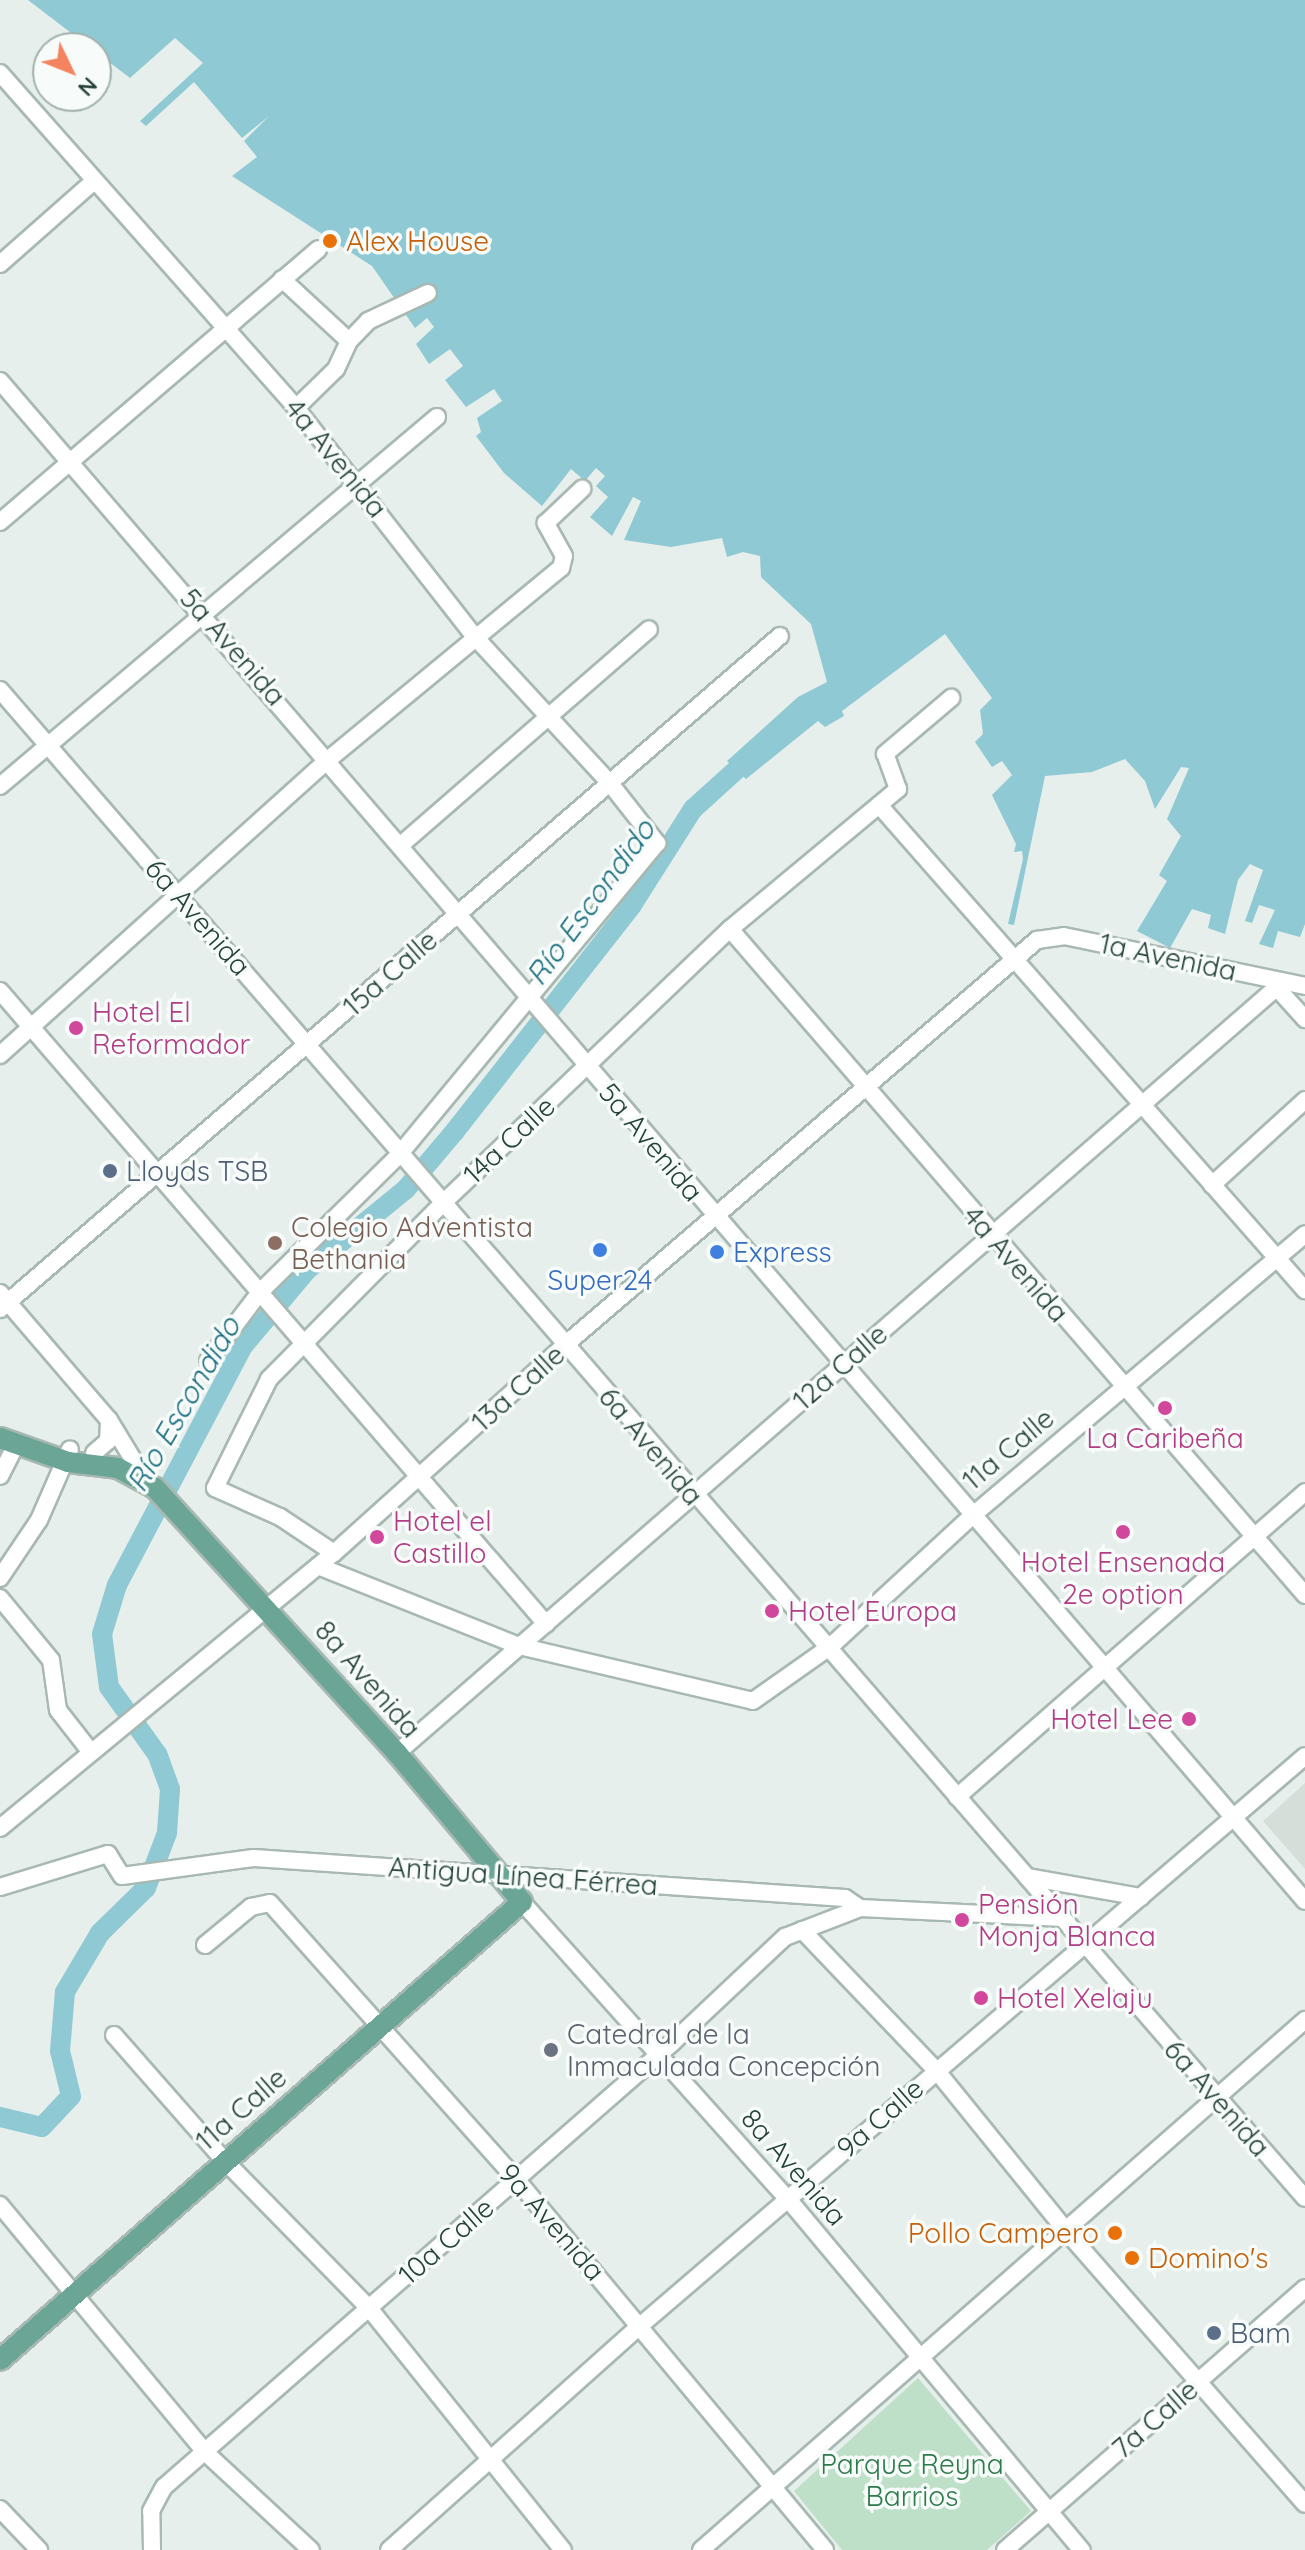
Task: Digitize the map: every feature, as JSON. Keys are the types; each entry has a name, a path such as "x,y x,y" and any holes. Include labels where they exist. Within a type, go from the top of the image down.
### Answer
{"main road":[{"path":"0,1423 69,1456"},
{"path":"8,1442 69,1456"},
{"name":"8a Avenida","path":"69,1456 94,1453 137,1466 159,1484 397,1753 522,1902"},
{"name":"8a Avenida","path":"69,1456 118,1468 159,1484"},
{"name":"11a Calle","path":"0,2360 224,2160 522,1902"}],"street":[{"name":"4a Avenida","path":"0,73 296,408 475,637 655,835 652,851 533,1000"},
{"path":"0,264 94,181"},
{"path":"0,522 318,249"},
{"path":"282,279 349,341"},
{"path":"296,408 336,369 349,341 377,316 428,293"},
{"name":"5a Avenida","path":"0,381 461,912 562,1038 716,1220 1106,1666 1305,1901"},
{"path":"0,786 437,417"},
{"path":"0,1055 177,892 329,759 561,568 564,556 546,523 582,489"},
{"path":"402,844 550,719 649,629"},
{"name":"15a Calle","path":"3,1302 158,1176 780,636"},
{"name":"6a Avenida","path":"0,690 177,892 692,1496 831,1646 957,1797 1305,2198"},
{"name":"14a Calle","path":"334,1553 280,1517 221,1495 215,1485 260,1394 302,1341 440,1199 588,1066 730,929 898,786 885,754 951,698"},
{"path":"879,805 1012,961 1147,1105 1212,1185 1305,1290"},
{"name":"4a Avenida","path":"730,929 863,1088 1305,1595"},
{"name":"1a Avenida","path":"1032,943 1064,936 1280,985 1305,986"},
{"name":"13a Calle","path":"0,1828 154,1696 269,1609 421,1477 565,1345 716,1220 1032,943"},
{"path":"1280,985 1305,1019"},
{"name":"12a Calle","path":"397,1753 1147,1105 1280,985"},
{"path":"0,991 546,1624"},
{"path":"208,1361 263,1295 401,1155 533,1000"},
{"path":"1212,1185 1305,1100"},
{"name":"11a Calle","path":"519,1646 746,1702 766,1695 831,1646 973,1515 1305,1234"},
{"name":"8a Avenida","path":"3,1302 109,1420 137,1466"},
{"path":"94,1453 108,1441 109,1420"},
{"path":"0,1476 8,1442"},
{"path":"0,1578 39,1520 69,1456"},
{"path":"957,1797 1305,1492"},
{"path":"318,1566 519,1646"},
{"path":"0,1598 51,1660 58,1710 93,1748"},
{"name":"9a Calle","path":"389,2550 641,2325 1305,1756"},
{"name":"Antigua Línea Férrea","path":"0,1887 108,1854 122,1876 254,1858 498,1877 845,1898 860,1908 1063,1918"},
{"path":"1027,1877 1141,1897"},
{"name":"8a Avenida","path":"522,1902 656,2056 788,2199 1082,2550"},
{"name":"9a Avenida","path":"205,1945 251,1907 270,1903 517,2180 641,2325 825,2550"},
{"name":"10a Calle","path":"152,2550 151,2511 164,2487 517,2180 785,1937 860,1908"},
{"path":"802,1930 936,2070 1067,2232 1200,2380 1305,2504"},
{"path":"701,2550 921,2361 1305,2020"},
{"path":"114,2035 224,2160 369,2308 563,2550"},
{"path":"0,2205 77,2293 205,2452 311,2550"},
{"name":"7a Calle","path":"1005,2550 1305,2288"},
{"path":"0,2509 39,2550"}],"shaded area":[{"path":"1305,1783 1305,1869 1263,1821"}],"green space":[{"name":"Parque Reyna Barrios","path":"918,2378 1031,2511 987,2550 842,2550 794,2491"}],"water":[{"path":"28,0 1305,0 1305,924 1300,937 1278,931 1273,948 1259,944 1275,910 1259,905 1252,923 1245,921 1263,870 1250,864 1238,880 1225,934 1208,928 1211,915 1192,909 1170,948 1137,931 1167,881 1159,875 1181,836 1167,819 1189,768 1181,767 1155,809 1145,781 1125,759 1092,772 1045,776 1014,925 1008,924 1023,859 1022,851 1014,852 1016,844 992,795 1012,775 1002,761 992,767 975,742 983,734 980,710 992,698 945,634 842,711 844,716 825,727 818,721 746,779 727,761 798,697 827,682 811,624 761,577 760,556 743,552 727,557 722,538 671,547 624,540 641,501 633,497 612,536 590,517 608,497 596,486 605,476 596,468 585,481 571,469 542,506 504,473 476,436 481,432 477,418 502,401 494,389 466,407 445,380 463,366 450,349 429,364 416,344 434,327 427,318 415,328 372,266 232,176 257,157 244,141 269,116 242,138 194,82 146,126 140,121 203,63 175,38 130,78 112,64 112,32 70,32"}],"waterway":[{"name":"Río Escondido","path":"0,2117 42,2127 71,2096 60,2051 65,1992 100,1933 146,1888 167,1833 170,1789 157,1754 109,1687 102,1634 117,1585 243,1346 307,1270 406,1189 632,905 693,809 736,770"}],"place":[{"name":"Alex House","path":"330,241"},
{"name":"Hotel El Reformador","path":"76,1028"},
{"name":"Lloyds TSB","path":"110,1171"},
{"name":"Colegio Adventista Bethania","path":"275,1243"},
{"name":"Super24","path":"600,1250"},
{"name":"Express","path":"717,1252"},
{"name":"La Caribeña","path":"1165,1408"},
{"name":"Hotel Ensenada 2e option","path":"1123,1532"},
{"name":"Hotel el Castillo","path":"377,1537"},
{"name":"Hotel Europa","path":"772,1611"},
{"name":"Hotel Lee","path":"1189,1719"},
{"name":"Pensión Monja Blanca","path":"962,1920"},
{"name":"Hotel Xelaju","path":"981,1998"},
{"name":"Catedral de la Inmaculada Concepción","path":"551,2050"},
{"name":"Pollo Campero","path":"1115,2233"},
{"name":"Domino's","path":"1132,2258"},
{"name":"Bam","path":"1214,2333"}]}
